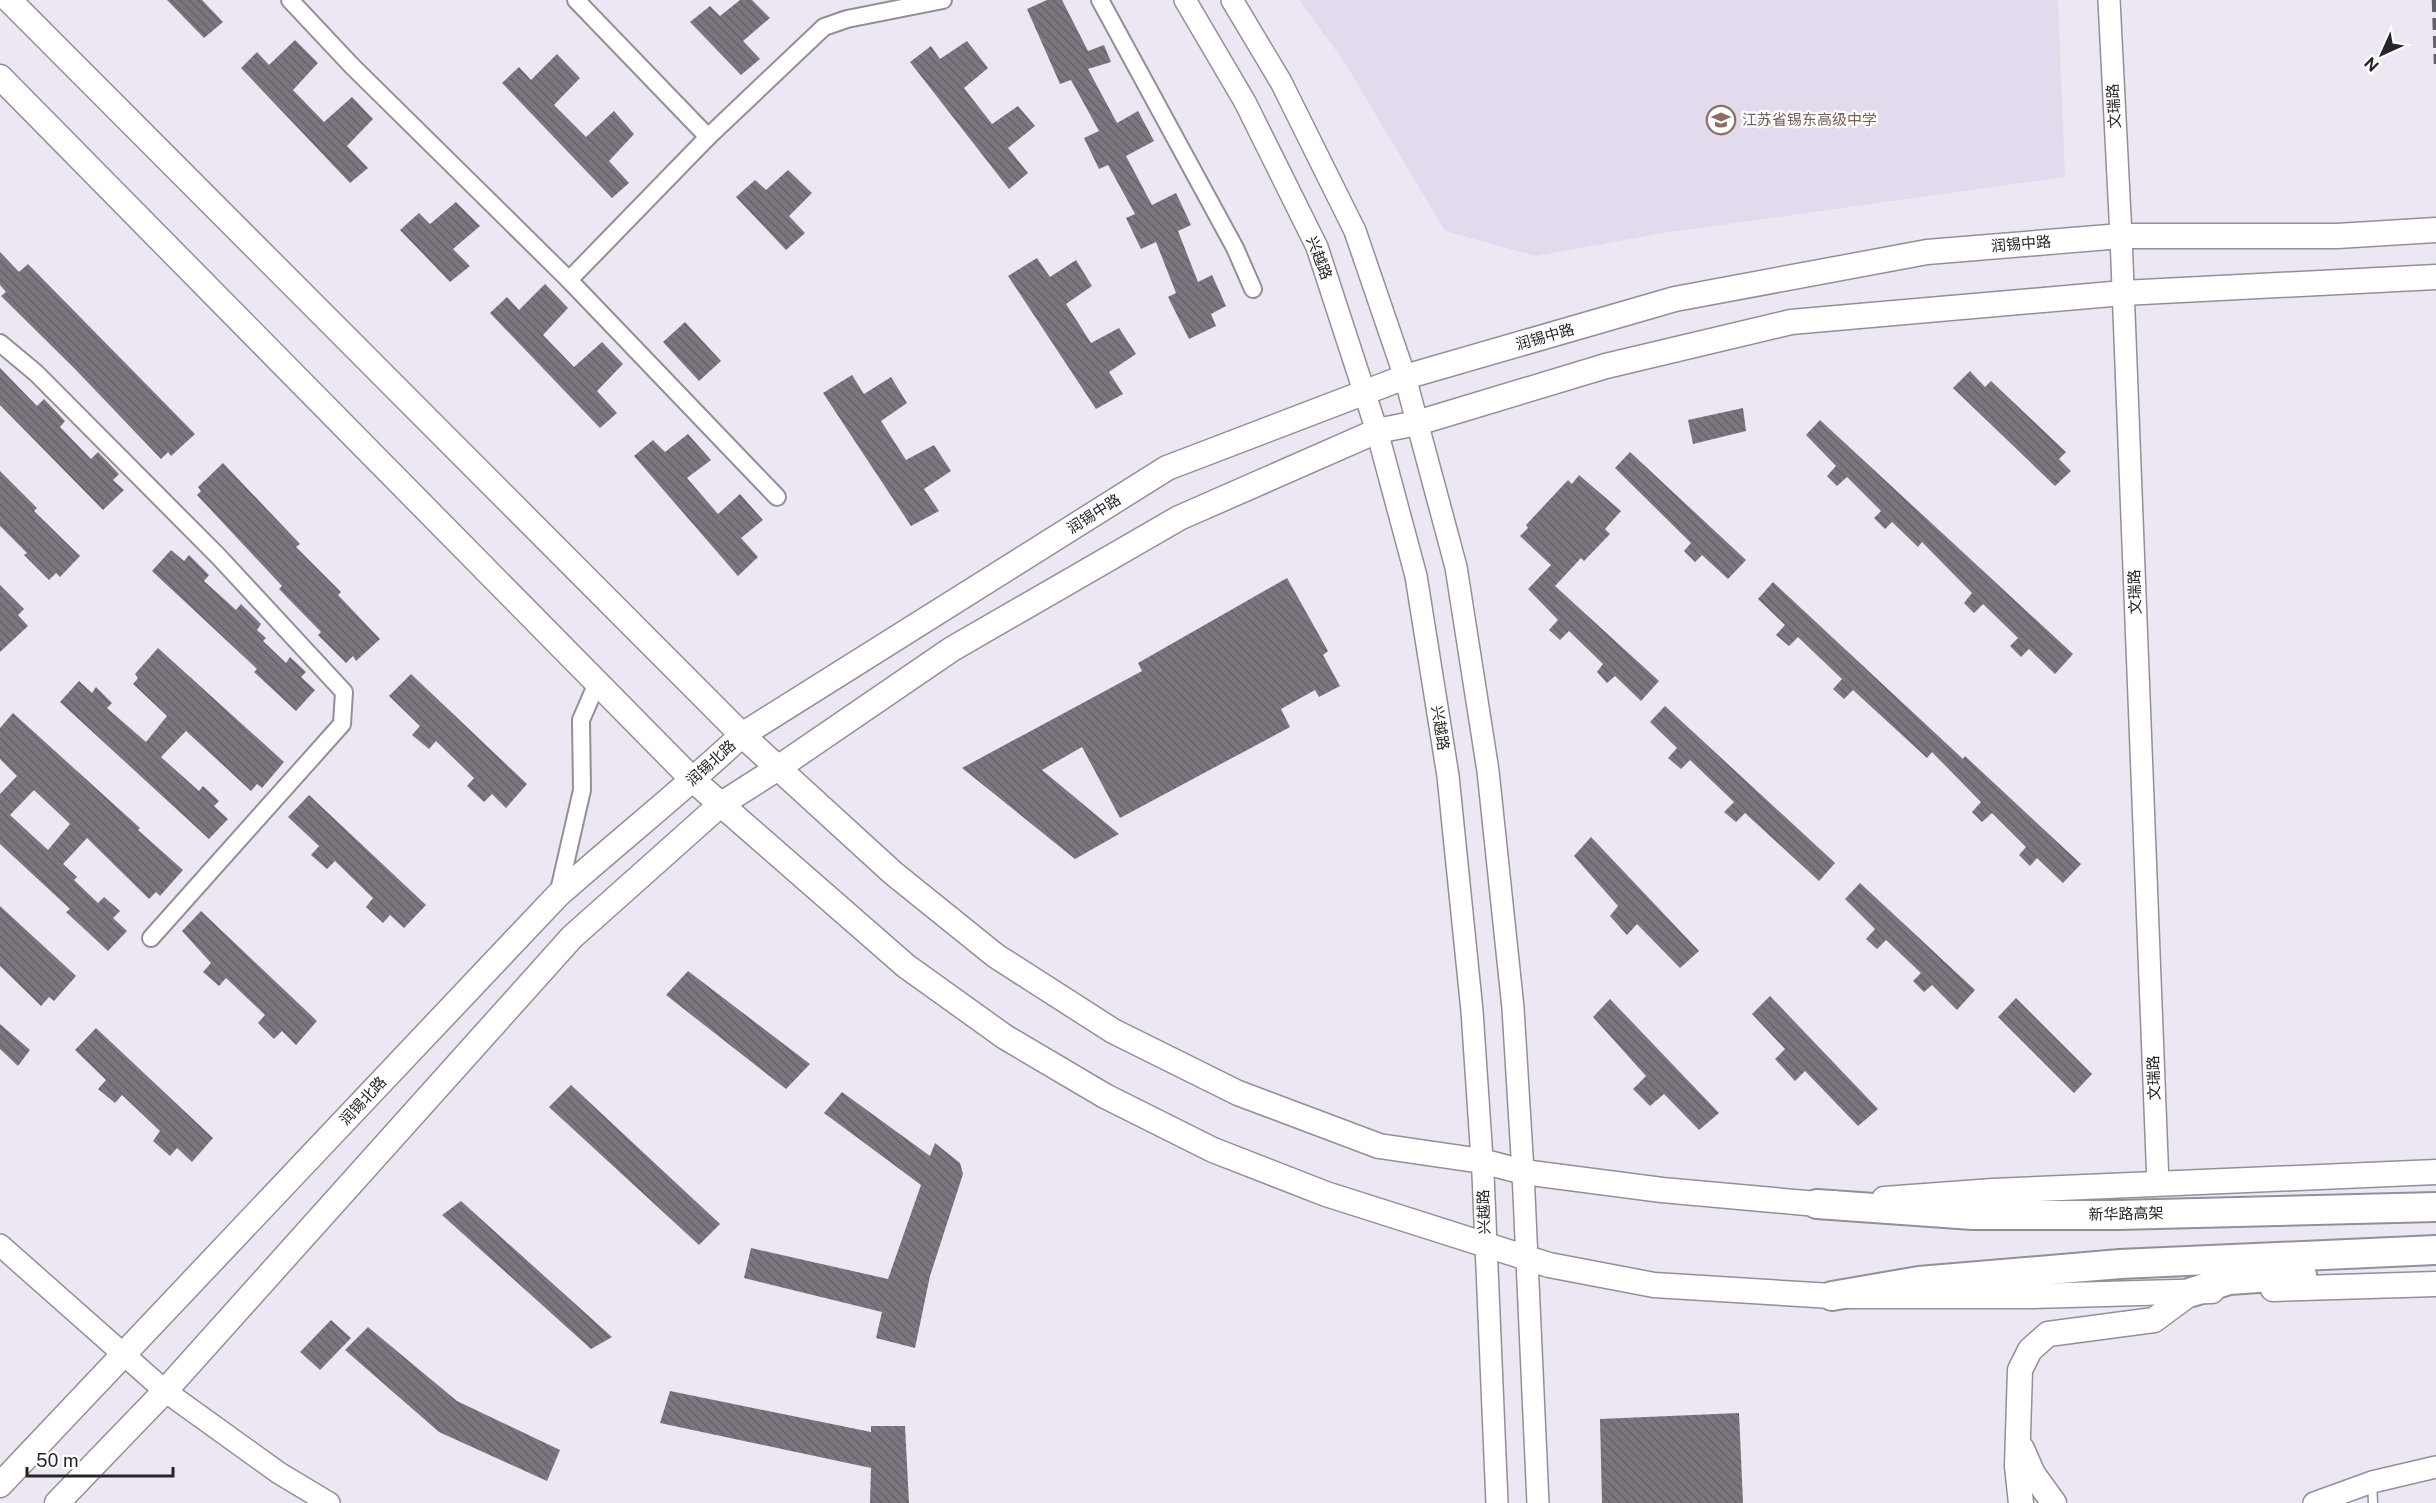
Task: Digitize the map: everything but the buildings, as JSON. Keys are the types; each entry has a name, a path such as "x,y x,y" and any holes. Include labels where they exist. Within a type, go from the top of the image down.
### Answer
{"highway":[{"name":"新华路高架","path":"1817,1204 1973,1215 2117,1215 2436,1207"},
{"path":"1832,1296 1919,1281 2120,1264 2436,1250"},
{"path":"2192,1292 2229,1280 2436,1266"}],"main road":[{"path":"9,0 742,735 893,873 996,956 1113,1031 1238,1093 1378,1146 1482,1161 1523,1172 1662,1190 1817,1204 1993,1191 2436,1172"},
{"path":"0,77 720,805 906,966 1005,1037 1105,1096 1223,1154 1326,1194 1549,1265 1654,1285 1832,1296 2032,1296 2436,1284"},
{"name":"润锡中路","path":"742,735 1167,468 1405,377 1675,299 1927,252 2121,236 2337,236 2436,230"},
{"path":"57,1503 165,1391 572,937 720,805 952,649 1179,519 1377,431 1417,423 1606,366 1791,322 2123,293 2436,277"},
{"name":"润锡北路","path":"0,1485 558,895 640,822 693,780 742,735"},
{"path":"2021,1503 2017,1466 2020,1370 2030,1350 2048,1334 2154,1320 2192,1292"},
{"path":"2018,1440 2033,1474 2054,1503"}],"street":[{"path":"290,0 352,66 568,280 777,497"},
{"path":"576,0 708,137"},
{"path":"568,280 708,137 824,27 847,19 944,0"},
{"path":"1100,0 1236,248 1253,289"},
{"name":"兴越路","path":"1185,0 1245,102 1317,247 1377,431 1416,576 1448,776 1472,1011 1482,1161 1497,1503"},
{"path":"1232,0 1281,82 1355,231 1405,377 1456,567 1488,771 1513,1008 1538,1503"},
{"name":"文瑞路","path":"2109,0 2121,236 2158,1184"},
{"path":"0,344 36,374 219,556 344,692 342,724 151,938"},
{"path":"558,895 582,790 581,720 597,683"},
{"path":"0,1245 165,1391 279,1473 329,1503"},
{"path":"2314,1503 2372,1493 2436,1467"}],"shaded area":[{"name":"江苏省锡东高级中学","path":"1299,0 2058,0 2065,177 1663,233 1536,256 1445,231 1345,63"}],"railway":[{"path":"2434,0 2436,64"}],"place":[{"name":"江苏省锡东高级中学","path":"1721,120"}]}
